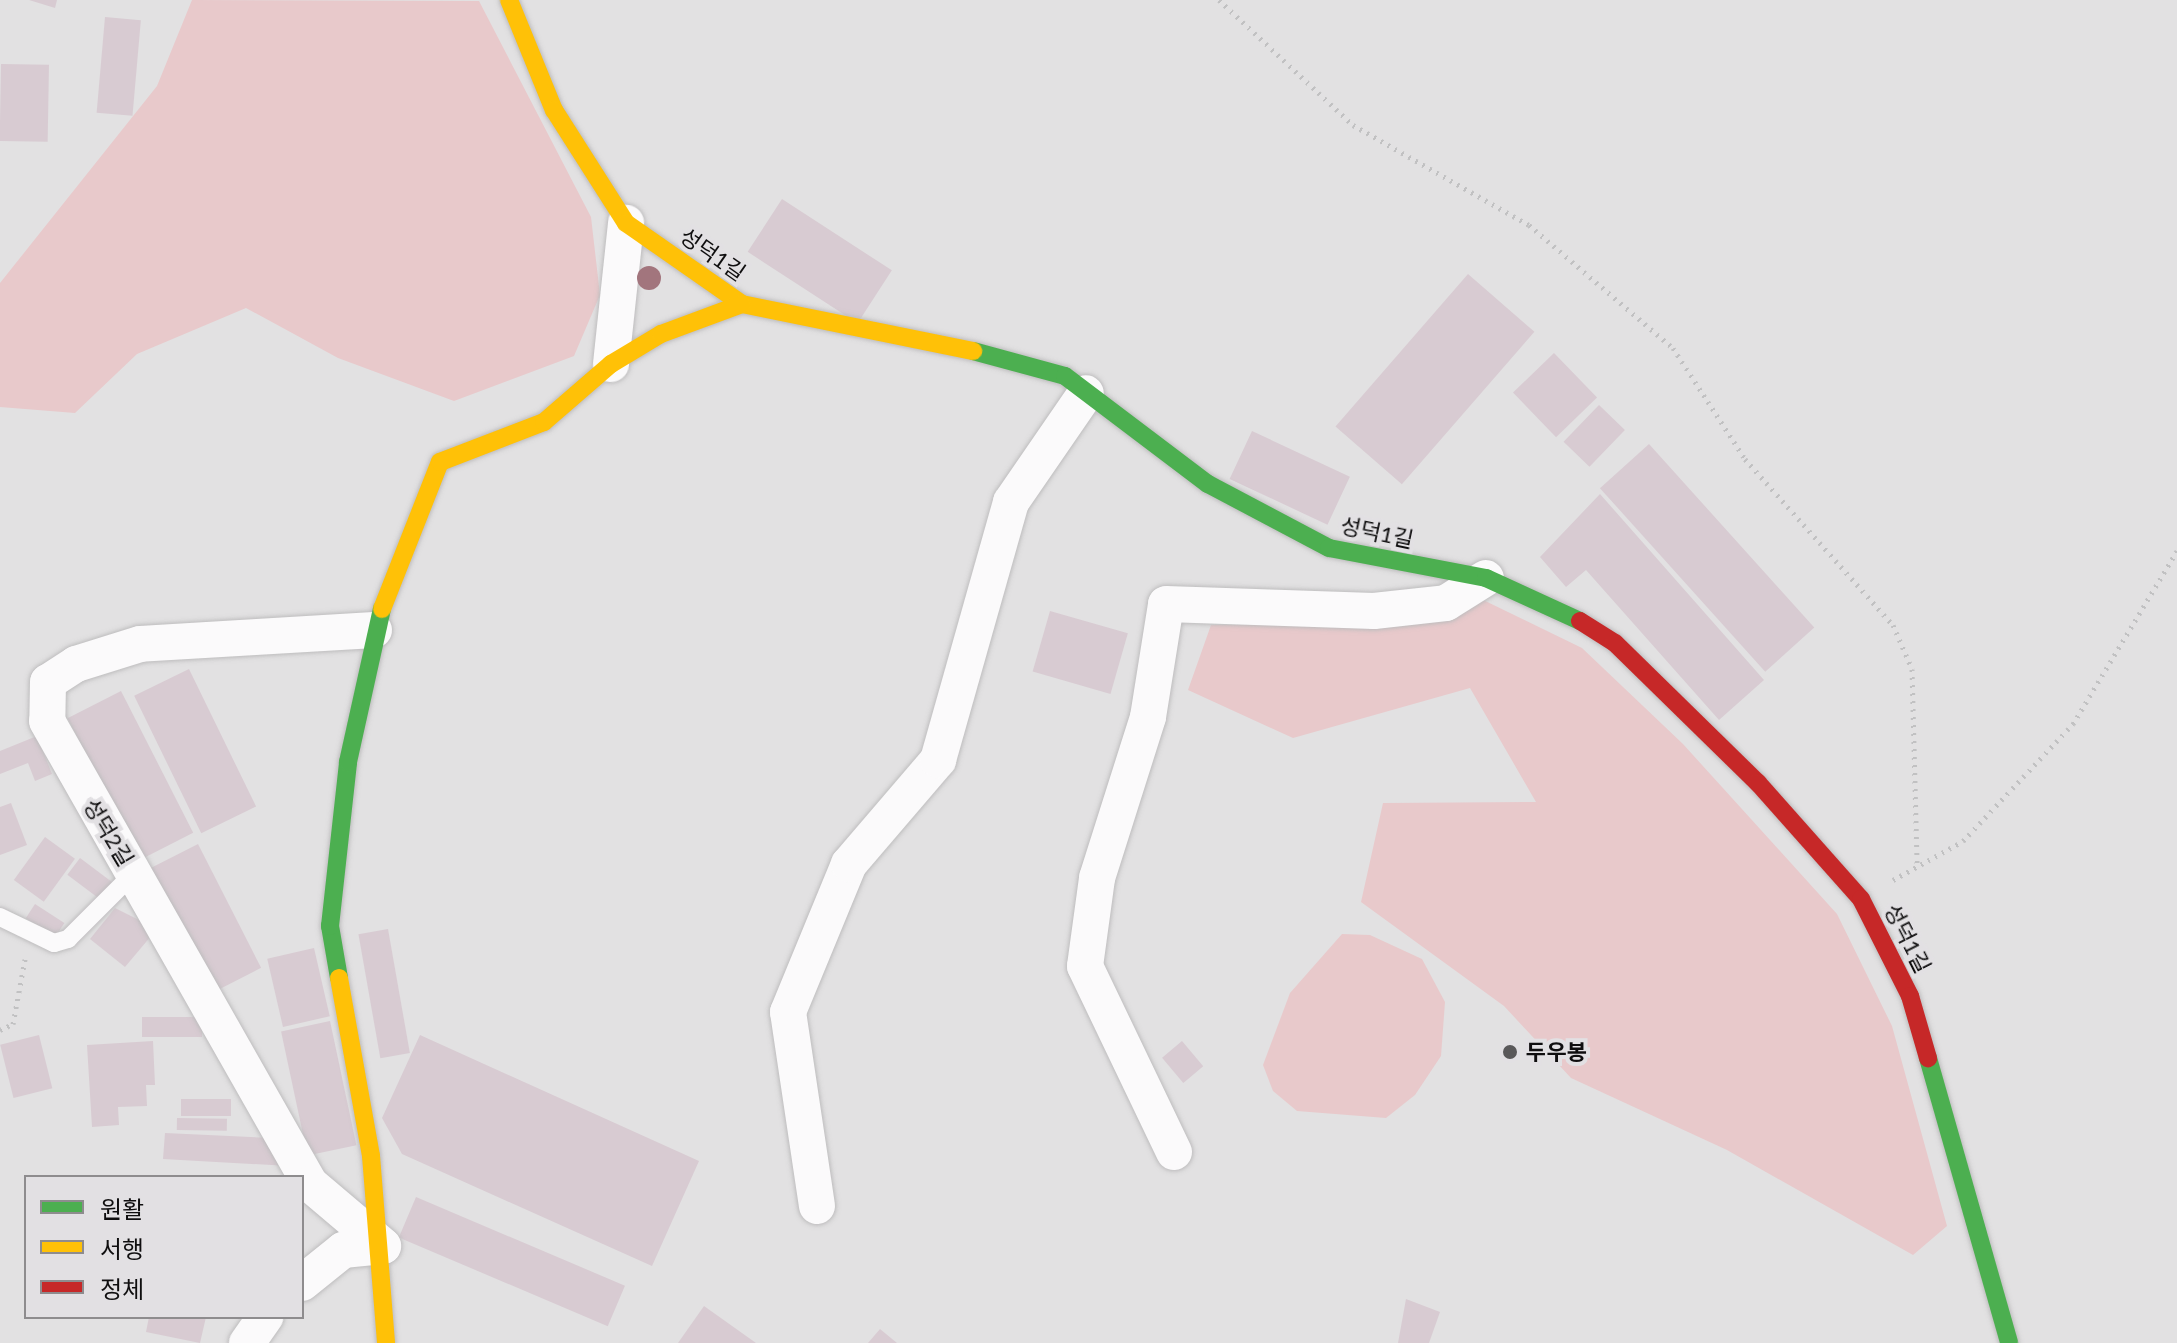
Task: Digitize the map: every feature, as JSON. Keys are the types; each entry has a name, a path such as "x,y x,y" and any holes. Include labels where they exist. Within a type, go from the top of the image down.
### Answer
{"street":[{"name":"성덕1길","path":"509,0 554,110 626,223 742,304 944,343 1065,376 1208,484 1329,548 1486,578 1557,607 1615,643 1698,721 1861,899 1910,996 2009,1343"},
{"path":"611,364 626,223"},
{"path":"386,1343 383,1246 330,926 348,762 374,630 440,462 544,422 611,364 661,334 742,304"},
{"path":"817,1206 788,1012 849,864 938,760 1011,502 1086,393"},
{"path":"1174,1152 1085,966 1097,878 1148,717 1166,604 1374,611 1446,603 1486,578"},
{"name":"성덕2길","path":"374,630 140,644 76,664 48,682 47,721 310,1184 383,1246"},
{"path":"304,1281 343,1250 383,1246"},
{"path":"247,1343 264,1319"}],"lane":[{"path":"0,917 54,943 68,939 134,873"}],"path":[{"path":"1219,0 1353,125 1529,225 1673,348 1745,459 1893,625 1912,669 1917,866"},
{"path":"1861,899 1963,841 2073,724 2177,551"},
{"path":"0,1030 13,1024 24,960 54,943"}],"shaded area":[{"path":"192,0 479,1 591,217 600,295 574,356 454,401 338,358 246,308 137,354 75,413 0,407 0,283 157,86"},
{"path":"1477,597 1582,648 1683,744 1837,914 1892,1026 1947,1226 1913,1255 1727,1150 1571,1078 1504,1006 1361,902 1383,803 1536,802 1470,688 1293,738 1188,690 1211,625 1311,623"},
{"path":"1342,934 1370,935 1422,959 1445,1002 1441,1056 1415,1095 1386,1118 1297,1111 1273,1091 1263,1065 1290,993"}],"building":[{"path":"29,0 57,0 55,8"},
{"path":"105,17 141,20 132,116 97,113"},
{"path":"1,64 49,65 48,142 0,141"},
{"path":"782,199 892,270 858,323 748,252"},
{"path":"1468,274 1534,332 1402,484 1335,426"},
{"path":"1554,353 1597,398 1556,437 1513,393"},
{"path":"1599,405 1625,430 1589,467 1564,442"},
{"path":"1252,431 1350,477 1327,525 1230,479"},
{"path":"1649,444 1814,628 1765,672 1600,488"},
{"path":"1600,494 1764,680 1719,720 1586,570 1566,587 1540,557"},
{"path":"1050,611 1128,633 1110,694 1033,672"},
{"path":"189,669 256,807 201,833 134,696"},
{"path":"121,691 193,833 140,860 68,718"},
{"path":"37,736 52,774 35,781 28,763 0,774 0,751"},
{"path":"11,803 27,845 0,855 0,807"},
{"path":"45,837 75,859 44,902 14,880"},
{"path":"198,844 261,968 209,995 145,871"},
{"path":"80,858 112,882 99,899 67,875"},
{"path":"35,904 64,923 55,937 26,918"},
{"path":"115,908 157,929 125,967 90,939"},
{"path":"388,929 410,1053 380,1058 358,934"},
{"path":"314,948 330,1016 283,1027 267,959"},
{"path":"142,1017 202,1017 202,1037 142,1037"},
{"path":"330,1021 356,1145 307,1156 281,1031"},
{"path":"39,1035 52,1088 13,1098 0,1045"},
{"path":"420,1035 699,1161 652,1266 402,1154 382,1118"},
{"path":"153,1041 155,1085 146,1085 147,1106 118,1107 119,1125 92,1127 87,1045"},
{"path":"1182,1041 1203,1066 1183,1083 1162,1058"},
{"path":"181,1099 231,1099 231,1116 181,1116"},
{"path":"177,1118 227,1119 227,1131 177,1130"},
{"path":"165,1133 271,1138 289,1166 163,1159"},
{"path":"416,1197 625,1286 608,1326 399,1238"},
{"path":"1406,1299 1440,1312 1429,1343 1398,1343"},
{"path":"704,1306 756,1343 678,1343"},
{"path":"149,1319 206,1319 200,1343 146,1332"},
{"path":"880,1329 897,1343 868,1343"}],"traffic: fast":[{"path":"973,351 1065,376 1208,484 1329,548 1486,578 1580,621"},
{"path":"339,978 330,926 348,762 382,609"},
{"path":"1928,1058 2009,1343"}],"traffic: slow":[{"path":"509,0 554,110 626,223 742,304 973,351"},
{"path":"382,609 440,462 544,422 611,364 661,334 742,304"},
{"path":"339,978 371,1156 386,1343"}],"traffic: jam":[{"path":"1580,621 1615,643 1758,783 1861,899 1910,996 1928,1058"}],"place":[{"name":"두우봉","path":"1510,1052"}]}
